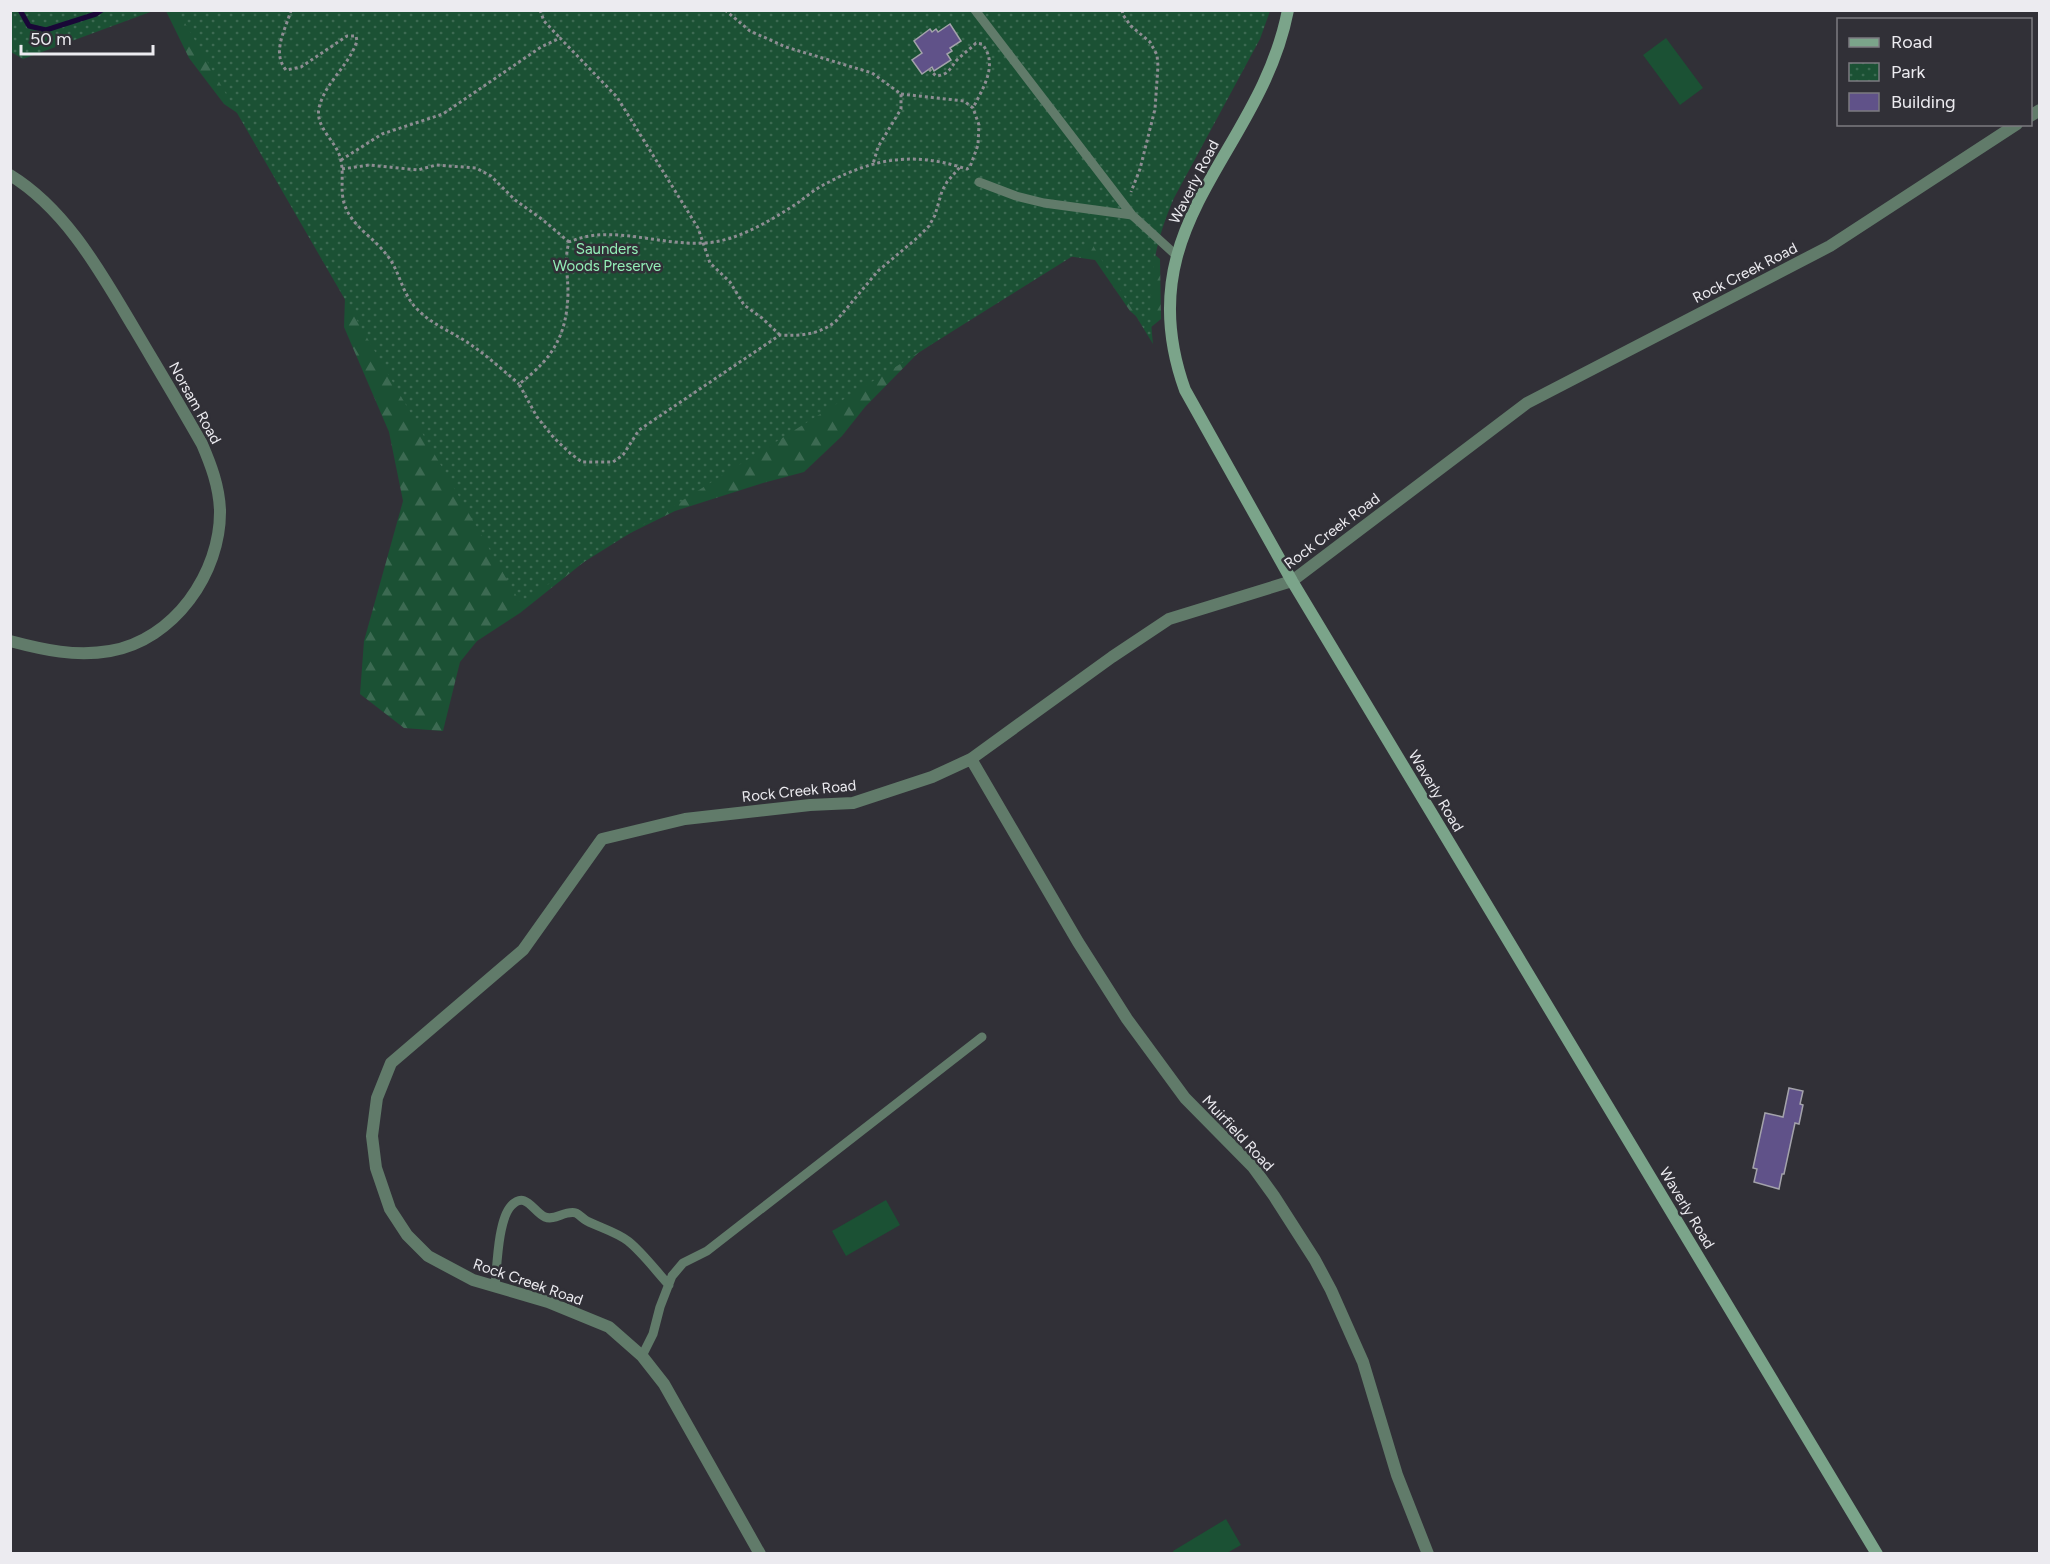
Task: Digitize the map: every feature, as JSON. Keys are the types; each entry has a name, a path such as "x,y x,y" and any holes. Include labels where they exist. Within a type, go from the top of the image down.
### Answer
{"street":[{"name":"Waverly Road","path":"1288,10 1274,60 1254,102 1194,209 1177,256 1170,296 1173,344 1177,368 1185,390 1292,581 1877,1554"},
{"name":"Rock Creek Road","path":"760,1554 664,1384 642,1356 609,1327 548,1302 473,1280 428,1256 406,1235 390,1209 375,1168 372,1136 377,1098 391,1063 523,950 602,840 685,819 853,803 933,777 971,759 1169,619 1292,581 1527,403 1830,246 2015,126"},
{"name":"Norsam Road","path":"10,175 48,207 72,232 98,267 202,444 212,466 218,489 220,511 218,532 204,578 176,616 157,631 134,644 112,651 89,654 62,653 10,641"},
{"name":"Muirfield Road","path":"971,759 1078,942 1127,1019 1185,1098 1252,1167 1274,1196 1315,1260 1363,1362 1397,1475 1428,1554"}],"lane":[{"path":"975,10 1125,207 1177,256"},
{"path":"979,182 1016,196 1044,203 1132,215"},
{"path":"642,1356 653,1334 672,1276 683,1263 707,1251 982,1037"},
{"path":"495,1286 501,1231 508,1210 519,1201 527,1201 542,1216 549,1218 569,1212 576,1213 586,1221 619,1235 629,1242 669,1285"}],"path":[{"path":"291,10 279,50 280,63 286,70 301,67 346,36 356,36 354,50 332,82 318,110 320,123 340,155 341,189 345,206 353,221 387,254 405,294 416,308 429,320 472,346 519,384 537,417 554,438 582,462 613,462 623,455 639,430 780,335 816,333 836,321 878,271 929,226 942,191 960,167"},
{"path":"540,10 544,21 617,97 698,228 710,263 730,282 744,305 780,335"},
{"path":"569,242 589,236 616,234 657,241 703,244 729,239 752,230 788,210 828,182 873,164 892,159 924,158 967,169 970,167 978,145 979,125 974,108 964,100 901,94 872,73 786,47 750,31 724,10"},
{"path":"1122,10 1131,26 1150,42 1157,55 1158,66 1155,109 1140,169 1125,207"},
{"path":"341,160 382,134 443,114 560,38"},
{"path":"929,69 936,76 942,76 951,71 956,61 976,43 982,44 987,50 990,73 974,108"},
{"path":"873,164 878,147 901,109 901,94"},
{"path":"342,169 369,165 418,170 436,165 476,168 491,176 515,200 569,242"},
{"path":"519,384 540,368 552,353 560,335 566,315 568,293 566,251 569,242"}],"green space":[{"path":"10,11 153,11 23,59 11,52"},
{"name":"Saunders Woods Preserve","path":"166,11 913,11 906,256 1136,239 1160,259 1161,319 1150,328 1130,311 1095,260 1067,256 918,353 865,407 842,436 804,472 675,511 604,546 520,613 477,641 460,662 443,731 404,728 360,694 364,641 403,501 389,432 344,327 346,266 264,131 224,104 189,58"},
{"name":"Saunders Woods Preserve","path":"178,11 1270,11 1260,39 1174,198 1167,216 1156,252 1151,288 1153,344 1092,244 520,602"},
{"path":"1666,38 1703,88 1680,105 1643,55"},
{"path":"886,1200 900,1225 846,1256 832,1231"},
{"path":"1226,1519 1241,1545 1227,1553 1174,1553 1173,1551"}],"building":[{"path":"950,24 961,41 950,48 952,51 947,54 951,60 934,71 932,67 922,74 912,60 922,53 914,41 930,29 932,32 936,29 938,32"},
{"path":"1789,1088 1803,1091 1800,1104 1803,1105 1799,1124 1795,1123 1779,1189 1754,1182 1757,1169 1753,1168 1765,1113 1783,1117"}],"waterway":[{"path":"20,10 29,26 46,30 102,10"}]}
